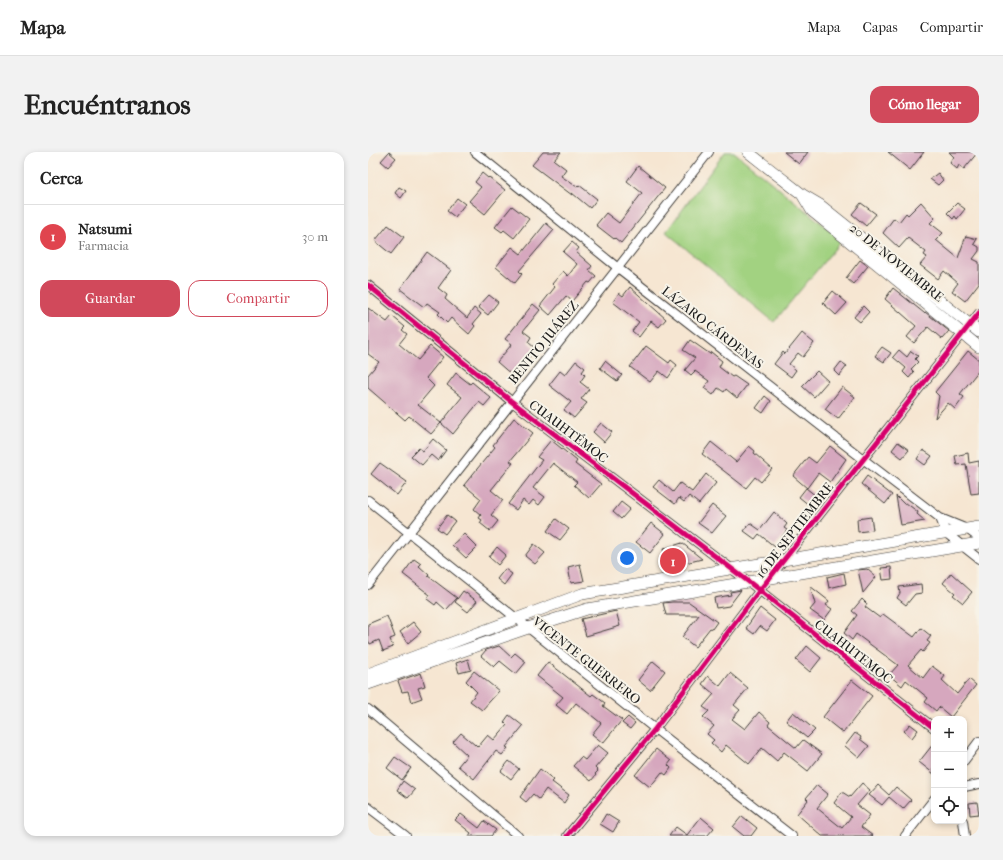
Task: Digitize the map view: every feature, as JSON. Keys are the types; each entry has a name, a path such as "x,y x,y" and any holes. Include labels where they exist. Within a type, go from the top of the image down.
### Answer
{"main road":[{"name":"20 DE NOVIEMBRE","path":"748,152 803,195 820,205 979,332"},
{"name":"20 DE NOVIEMBRE","path":"803,195 812,211 979,347"},
{"path":"368,674 582,594 979,527"},
{"path":"368,684 587,609 979,544"}],"street":[{"name":"LÁZARO CÁRDENAS","path":"475,152 618,268 940,518 967,529 979,538"},
{"name":"BENITO JUÁREZ","path":"368,585 410,533 511,401 709,152"},
{"name":"CUAUHTÉMOC","path":"368,285 511,401 760,590"},
{"name":"16 DE SEPTIEMBRE","path":"567,836 655,729 760,590 979,313"},
{"name":"VICENTE GUERRERO","path":"368,500 516,619 792,836"},
{"path":"940,518 946,533 979,559"},
{"name":"CUAHUTEMOC","path":"760,590 931,726"},
{"path":"368,709 518,836"},
{"path":"967,757 979,741"},
{"path":"967,786 979,784"},
{"path":"905,836 931,803"},
{"path":"368,807 406,836"},
{"path":"963,824 965,836"}],"green space":[{"path":"725,152 734,152 842,240 774,322 666,232"}],"building":[{"path":"389,152 396,158 388,167 381,161"},
{"path":"543,152 561,152 554,160 566,169 561,176 577,187 579,185 597,199 590,208 572,193 572,195 532,165"},
{"path":"784,152 808,152 799,164"},
{"path":"888,152 924,152 910,170"},
{"path":"949,152 978,152 964,169 959,165 957,169 950,163 954,157"},
{"path":"638,166 665,188 621,243 596,225 606,213 619,223 642,193 627,181"},
{"path":"482,173 505,190 485,214 469,201 481,187 475,182"},
{"path":"938,173 943,180 938,185 930,179"},
{"path":"399,187 406,191 401,198 395,193"},
{"path":"457,198 465,204 455,217 447,211"},
{"path":"921,202 935,218 930,223 943,233 936,240 958,258 966,236 977,239 974,244 979,247 979,251 973,259 979,262 979,283 965,301 952,291 958,283 944,271 938,279 920,265 927,257 924,255 926,252 908,238 899,248 883,233 894,218 899,222 906,213 908,215"},
{"path":"861,203 876,214 866,226 852,214"},
{"path":"957,203 965,209 957,219 955,216 953,219 947,213"},
{"path":"512,206 529,219 514,238 504,230 502,232 495,227"},
{"path":"546,223 554,230 519,271 522,274 515,283 496,267 512,247 521,254"},
{"path":"388,225 404,237 391,254 375,241"},
{"path":"572,242 579,248 576,252 592,266 589,270 596,276 590,283 588,282 572,301 566,296 550,315 540,306 555,287 552,284 563,271 568,276 577,264 563,252"},
{"path":"427,252 451,270 438,288 447,295 445,299 467,318 474,308 481,314 473,324 475,326 469,334 451,318 447,323 438,314 440,312 427,303 424,307 400,289"},
{"path":"860,260 868,266 853,284 846,278"},
{"path":"630,287 666,319 659,327 651,321 639,337 632,331 639,322 613,302 619,293 623,296"},
{"path":"893,288 949,331 942,339 928,327 914,343 907,337 916,326 885,299"},
{"path":"833,291 847,303 836,315 823,303"},
{"path":"489,295 498,302 488,315 478,307"},
{"path":"533,304 540,310 523,331 531,337 528,342 536,349 513,376 497,362 512,344 505,339"},
{"path":"863,306 869,312 860,322 854,317"},
{"path":"368,308 387,322 392,316 405,327 402,330 407,334 399,344 418,360 430,346 443,357 426,378 434,386 418,405 441,423 431,434 409,416 405,420 368,388 368,375 379,362 368,354"},
{"path":"802,333 814,343 803,357 798,353 789,364 796,370 791,377 774,364 783,352 785,354"},
{"path":"690,340 710,354 711,352 722,361 719,367 732,377 734,376 747,385 737,398 726,389 724,392 718,388 713,395 704,388 709,381 695,371 691,375 685,370 695,358 683,350"},
{"path":"646,346 669,363 671,360 677,365 668,378 659,371 650,382 630,367"},
{"path":"882,347 891,353 884,362 875,356"},
{"path":"899,350 907,357 911,351 918,356 915,359 918,362 911,369 914,372 909,378 903,372 906,368 893,357"},
{"path":"968,351 979,360 979,370 960,394 964,397 955,409 948,403 935,418 939,396 935,392"},
{"path":"576,361 585,368 582,372 585,375 580,382 589,389 581,399 587,403 574,418 564,410 571,402 549,385 560,371 565,375"},
{"path":"605,361 622,375 617,381 600,368"},
{"path":"841,362 847,366 839,376 834,371"},
{"path":"817,371 828,381 814,397 802,386"},
{"path":"456,373 470,384 472,382 491,398 484,406 479,402 453,434 441,423 462,397 447,385"},
{"path":"842,387 855,397 838,419 825,409"},
{"path":"765,396 771,401 763,413 756,408"},
{"path":"514,418 533,433 510,461 513,463 491,490 503,500 491,515 498,521 490,531 480,523 482,520 479,518 481,515 474,509 481,499 464,485 495,447 493,445"},
{"path":"601,423 612,432 604,442 593,432"},
{"path":"433,439 446,450 438,461 431,455 422,465 411,456 419,448 423,451"},
{"path":"551,440 577,461 575,464 601,484 589,498 574,485 577,482 553,463 533,488 545,497 539,505 533,500 529,505 523,500 516,510 508,504 542,460 537,457"},
{"path":"711,442 736,462 749,446 755,451 754,453 772,469 761,482 755,477 746,488 702,454"},
{"path":"898,442 909,450 902,458 892,450"},
{"path":"830,446 846,459 830,482 818,473 807,488 793,476 808,457 816,463"},
{"path":"923,450 932,456 925,465 917,459"},
{"path":"968,453 969,463 979,461 979,493 971,494 966,464 957,465 955,456"},
{"path":"380,463 407,482 397,495 371,474"},
{"path":"706,474 716,483 699,504 689,496 684,502 679,498 675,504 653,487 659,480 673,492 680,483 692,492"},
{"path":"867,476 892,495 885,504 861,484"},
{"path":"806,488 816,496 809,505 799,497"},
{"path":"896,496 904,504 906,503 918,512 917,514 925,521 901,525"},
{"path":"621,502 630,509 621,519 613,512"},
{"path":"712,505 726,516 712,533 698,523"},
{"path":"774,512 787,524 784,528 787,530 775,547 759,534 755,539 744,531 750,523 760,530"},
{"path":"447,515 455,521 445,534 437,528"},
{"path":"871,517 873,530 858,532 857,519"},
{"path":"556,519 569,529 560,540 547,531"},
{"path":"651,523 665,534 650,553 636,542"},
{"path":"464,534 477,547 466,558 452,545"},
{"path":"682,543 702,559 669,567 663,549"},
{"path":"534,544 545,553 535,564 525,556"},
{"path":"497,547 506,555 498,565 489,557"},
{"path":"414,559 421,564 419,566 429,575 428,576 457,598 446,610 437,602 435,605 427,599 430,595 403,574"},
{"path":"580,564 584,581 571,583 568,567"},
{"path":"891,567 892,579 883,580 881,568"},
{"path":"505,569 512,574 504,585 497,579"},
{"path":"867,569 876,577 863,593 858,570"},
{"path":"844,573 846,584 829,588 827,577"},
{"path":"951,573 972,592 963,603 953,595 955,593 943,583"},
{"path":"921,584 922,593 915,594 906,605 897,598 900,593 899,587"},
{"path":"810,586 829,601 826,605 832,609 824,620 810,610 815,604"},
{"path":"741,590 729,606 716,608 714,598 731,595 730,592"},
{"path":"463,591 477,601 468,612 455,602"},
{"path":"862,599 867,604 865,607 880,618 883,614 914,637 921,628 931,636 927,641 930,643 923,652 921,650 908,665 923,678 932,666 945,676 942,680 957,694 969,679 976,685 952,716 939,707 936,711 925,702 928,698 906,680 902,686 889,675 898,665 856,634 852,640 844,633 857,615 852,611"},
{"path":"689,602 717,622 712,629 710,628 695,647 682,637 699,615 666,615 663,603"},
{"path":"760,608 775,620 767,631 760,626 754,634 746,628"},
{"path":"616,611 620,626 586,636 581,619"},
{"path":"387,616 395,637 390,639 393,647 383,651 379,640 370,644 368,640 368,624"},
{"path":"413,622 421,632 408,643 400,632"},
{"path":"499,646 511,657 515,653 526,662 516,674 500,661 494,667 481,656 486,650"},
{"path":"807,646 821,658 810,672 796,660"},
{"path":"468,659 471,670 459,673 456,663"},
{"path":"653,661 665,671 650,690 638,680"},
{"path":"548,662 591,696 593,694 605,703 603,706 622,720 603,743 592,734 601,723 576,703 567,714 556,705 563,697 537,676"},
{"path":"474,671 499,691 482,710 470,701 477,692 466,681"},
{"path":"421,673 425,686 418,688 422,698 411,702 408,691 402,692 398,681"},
{"path":"730,673 748,688 734,705 740,710 732,719 745,729 759,712 770,722 768,725 796,748 803,740 822,754 808,771 784,752 777,761 762,748 749,764 726,745 721,752 711,743 714,740 707,734 714,726 703,717 709,711 703,707 714,694 702,684 708,676 720,686"},
{"path":"852,680 872,696 843,733 823,717"},
{"path":"793,712 815,730 807,738 786,721"},
{"path":"509,715 523,726 506,747 508,748 502,755 496,751 474,779 458,766 467,755 453,742 461,733 478,747 488,735 494,740 507,725 504,722"},
{"path":"628,717 635,723 630,729 622,723"},
{"path":"910,724 918,730 912,738 904,731"},
{"path":"855,733 869,746 859,758 845,746"},
{"path":"598,745 608,753 595,768 598,771 591,781 573,766 581,757 585,760"},
{"path":"931,747 931,772 919,762"},
{"path":"656,749 671,761 668,765 671,768 666,775 662,772 650,787 635,775"},
{"path":"395,757 411,768 402,780 387,768"},
{"path":"509,761 519,769 511,779 501,771"},
{"path":"540,769 554,780 552,782 569,795 564,803 546,789 539,799 533,794 526,802 520,797"},
{"path":"403,781 415,790 408,798 397,790"},
{"path":"862,783 870,790 857,805 870,815 861,827 873,836 822,836 797,814 808,800 806,798 817,785 828,794 817,808 842,828 851,817 834,803 842,792 850,797"},
{"path":"878,785 889,795 896,787 911,800 903,809 889,797 882,805 869,795"},
{"path":"977,802 979,814 970,815 969,803"},
{"path":"461,814 479,828 484,821 496,830 491,836 469,836 471,833 455,820"},
{"path":"606,814 619,822 613,832 600,824"},
{"path":"742,816 757,828 751,836 744,836 733,827"},
{"path":"701,817 714,828 707,836 669,836 676,827 687,835"}],"cycle path":[{"path":"368,285 511,401 749,582 931,726"},
{"path":"567,836 655,729 760,590 979,313"}],"place":[{"name":"Natsumi","path":"673,561"}]}
